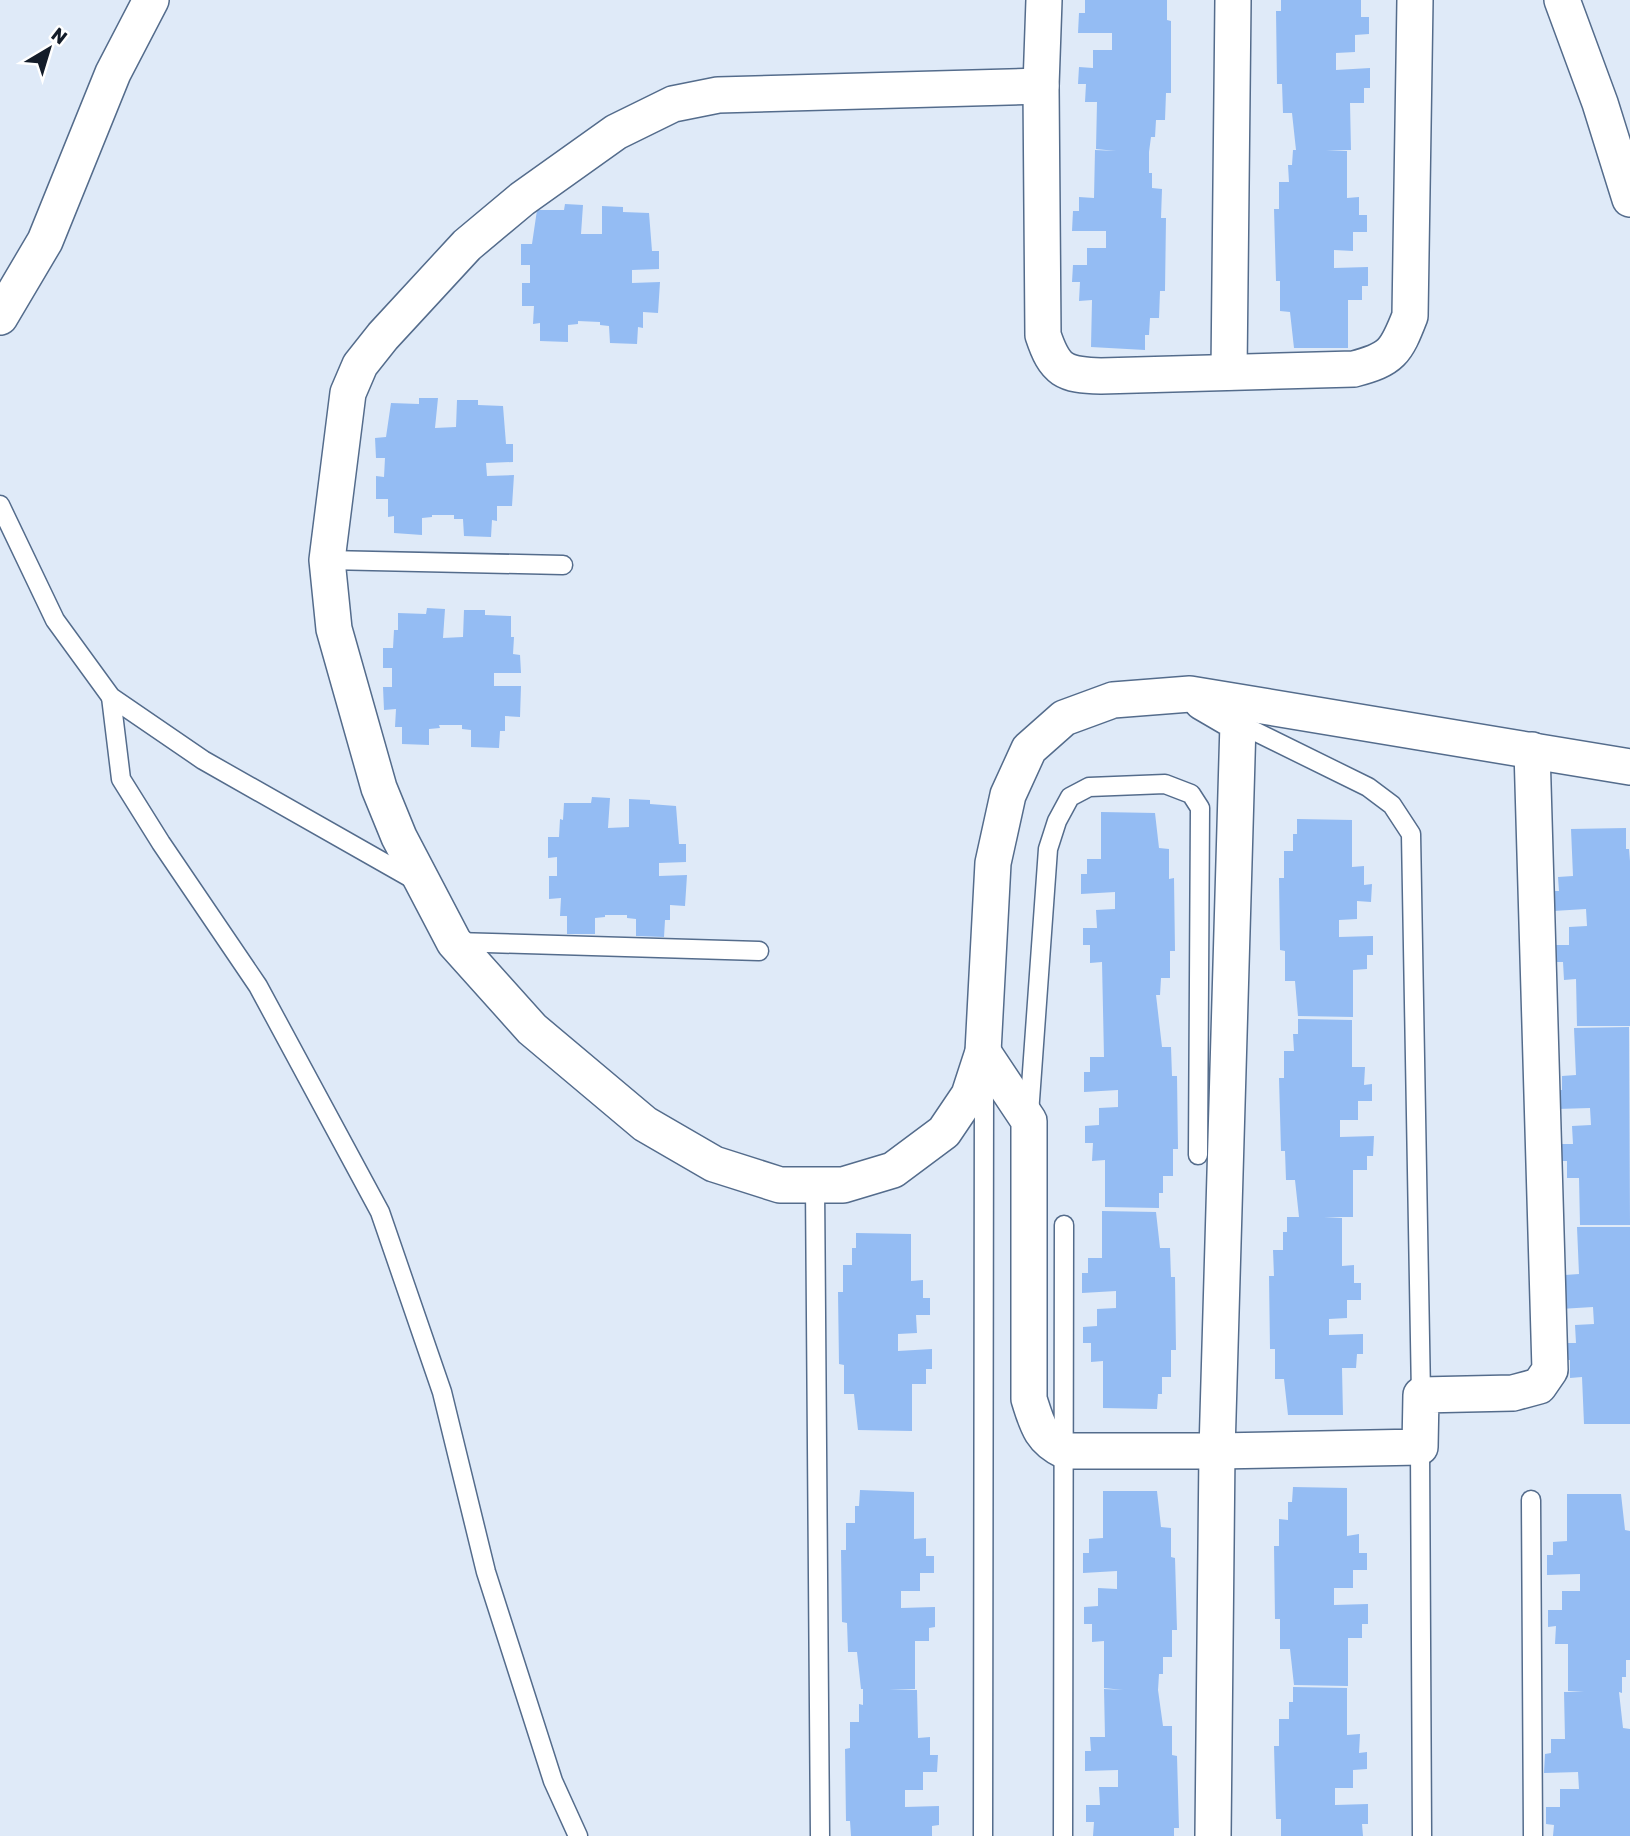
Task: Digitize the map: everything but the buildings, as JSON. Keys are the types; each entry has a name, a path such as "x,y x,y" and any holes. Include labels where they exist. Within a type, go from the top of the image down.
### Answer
{"street":[{"path":"0,317 46,242 113,73 151,0"},
{"path":"1044,0 1041,86 1043,335 1051,359 1073,375 1353,369 1381,362 1399,345 1410,316 1415,0"},
{"path":"1229,372 1233,0"},
{"path":"1562,0 1600,103 1630,199"},
{"path":"1041,86 718,95 673,104 616,132 522,199 467,245 360,365 348,393 327,560 334,629 379,788 399,837 454,942 532,1029 645,1124 714,1164 780,1185 843,1185 892,1170 944,1132 969,1095 983,1052 993,863 1008,795 1029,749 1064,718 1113,700 1190,694 1630,767"},
{"path":"1190,694 1238,723 1217,1451 1213,1836"},
{"path":"983,1052 1029,1121 1029,1399 1039,1429 1050,1444 1065,1451 1420,1447 1421,1395 1513,1393 1539,1385 1550,1370 1532,750"}],"lane":[{"path":"0,505 55,620 111,697 203,760 425,886"},
{"path":"327,560 563,565"},
{"path":"111,697 121,779 258,986 380,1212 442,1392 486,1572 552,1781 578,1836"},
{"path":"1238,723 1368,787 1392,805 1411,834 1421,1395"},
{"path":"1029,1121 1048,849 1057,821 1070,797 1088,787 1165,784 1191,794 1200,808 1198,1155"},
{"path":"454,942 759,951"},
{"path":"983,1052 983,1836"},
{"path":"815,1185 820,1836"},
{"path":"1063,1836 1064,1224"},
{"path":"1420,1447 1422,1836"},
{"path":"1531,1500 1534,1836"}]}
